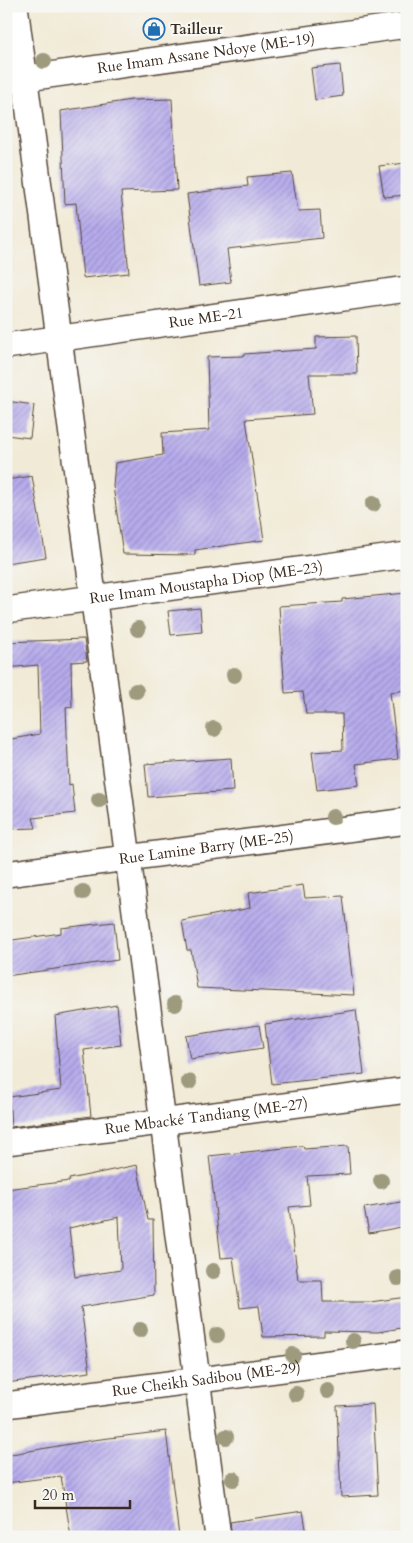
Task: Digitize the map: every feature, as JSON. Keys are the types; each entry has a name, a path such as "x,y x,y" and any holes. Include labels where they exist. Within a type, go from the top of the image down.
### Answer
{"street":[{"path":"16,6 16,80 60,339 218,1537"},
{"name":"Rue Imam Assane Ndoye (ME-19)","path":"16,80 407,25"},
{"name":"Rue ME-21","path":"6,346 407,288"},
{"name":"Rue Imam Moustapha Diop (ME-23)","path":"6,610 407,555"},
{"name":"Rue Lamine Barry (ME-25)","path":"6,874 407,821"},
{"name":"Rue Mbacké Tandiang (ME-27)","path":"6,1142 407,1090"},
{"name":"Rue Cheikh Sadibou (ME-29)","path":"6,1405 407,1353"}],"building":[{"path":"340,65 343,96 315,100 311,68"},
{"path":"172,99 177,190 121,192 129,273 83,278 76,203 65,204 61,111 131,100"},
{"path":"407,163 407,195 384,197 379,166"},
{"path":"292,173 298,211 320,210 322,238 227,249 231,282 199,286 187,194 248,186 247,177"},
{"path":"356,336 357,374 309,374 313,414 246,419 264,540 195,550 195,555 123,554 113,486 115,463 163,455 162,433 209,430 207,357 244,356 244,354 316,349 316,337"},
{"path":"6,401 34,405 30,438 6,435"},
{"path":"32,476 46,557 6,563 6,480"},
{"path":"407,593 407,690 390,692 398,759 356,764 359,785 317,790 312,752 343,750 342,714 306,714 303,692 285,693 279,606 342,602 342,599"},
{"path":"200,608 202,632 171,635 168,611"},
{"path":"84,639 87,661 71,662 72,708 66,707 69,785 72,784 75,813 33,818 36,828 6,829 6,740 40,734 38,665 6,668 6,642"},
{"path":"231,758 233,791 148,797 145,764"},
{"path":"303,885 305,898 343,896 354,995 197,988 191,950 187,950 182,921 250,908 248,893"},
{"path":"114,922 118,960 6,976 6,941 61,933 61,928"},
{"path":"117,1005 121,1045 84,1050 91,1116 11,1127 9,1097 61,1090 55,1016"},
{"path":"356,1010 364,1074 272,1084 265,1024"},
{"path":"259,1025 263,1048 190,1059 186,1036"},
{"path":"303,1146 304,1149 348,1146 350,1174 307,1176 310,1205 289,1207 298,1280 322,1280 323,1302 370,1302 407,1297 407,1327 378,1332 324,1331 324,1336 263,1337 259,1306 240,1308 233,1257 221,1258 209,1156"},
{"path":"137,1165 148,1220 153,1220 154,1295 81,1307 90,1372 6,1383 6,1189 70,1181 69,1179","holes":["119,1217 121,1270 75,1277 69,1228"]},
{"path":"407,1201 407,1226 369,1233 364,1208"},
{"path":"373,1404 378,1495 341,1497 337,1406"},
{"path":"166,1431 179,1537 71,1537 61,1476 6,1483 6,1455 93,1440"},
{"path":"303,1511 307,1534 289,1537 232,1537 230,1522"}],"place":[{"name":"Tailleur","path":"154,29"}]}
